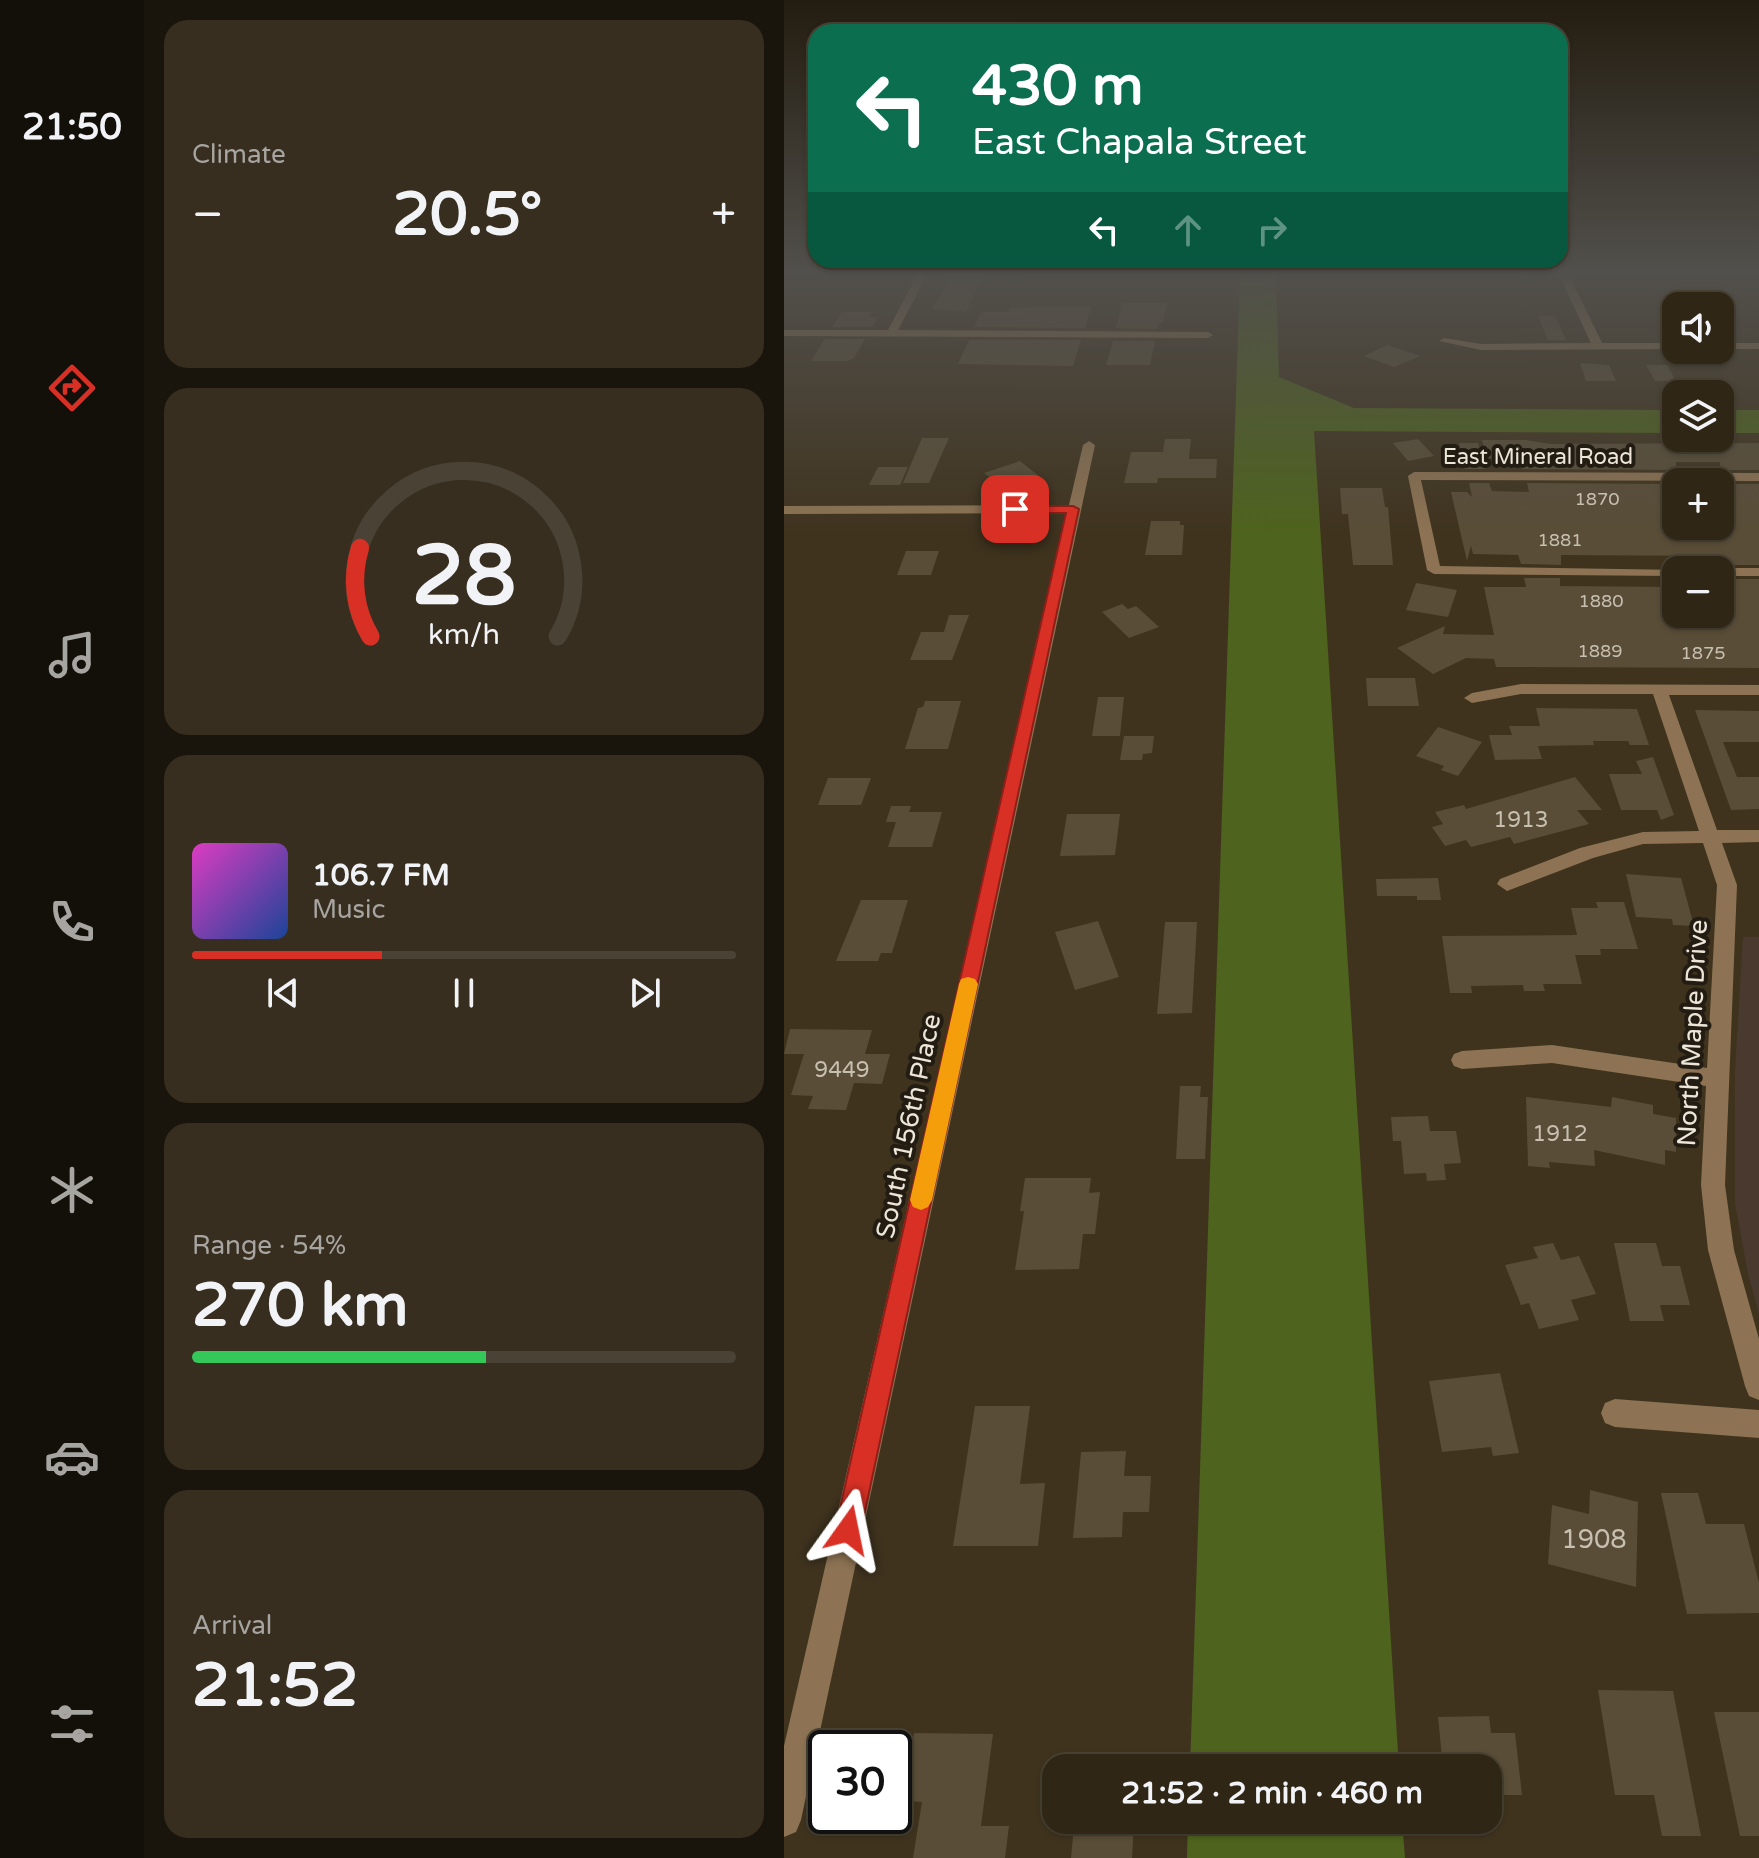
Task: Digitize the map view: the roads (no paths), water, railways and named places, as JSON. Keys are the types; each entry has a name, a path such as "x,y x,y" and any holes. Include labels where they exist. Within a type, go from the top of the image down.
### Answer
{"street":[{"name":"South 156th Place","path":"784,1820 1089,445"},
{"name":"East Mineral Road","path":"1662,572 1434,570 1414,476 1759,477"},
{"path":"784,510 1073,509"},
{"path":"1734,572 1759,572"},
{"path":"1472,698 1521,689 1759,690"},
{"name":"North Maple Drive","path":"1659,689 1727,885 1713,1185 1721,1250 1759,1386"},
{"path":"1507,884 1587,853 1643,838 1759,836"},
{"path":"1462,1060 1552,1054 1718,1079"},
{"path":"1615,1413 1759,1424"}]}
